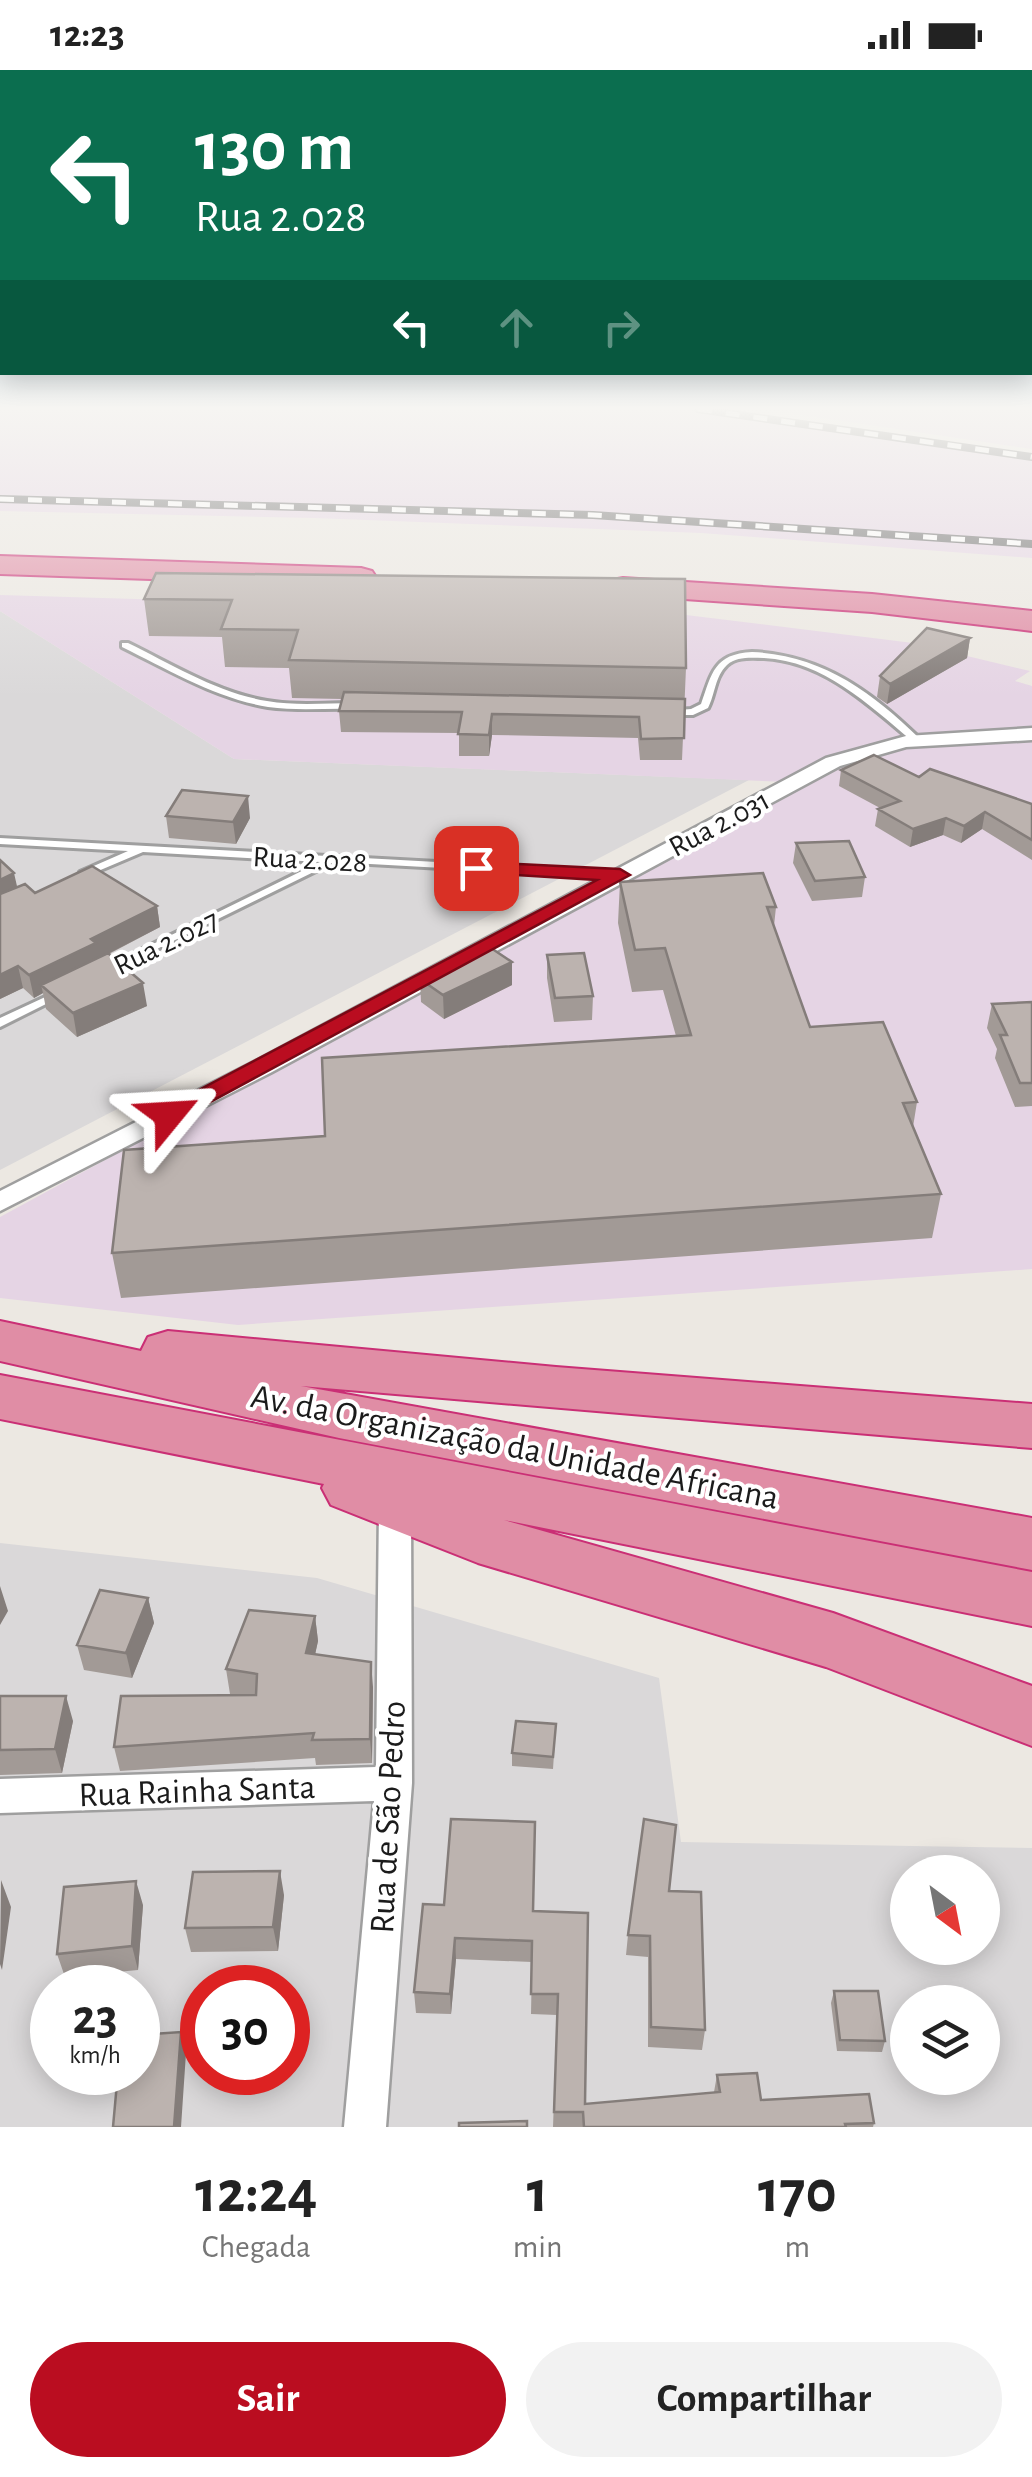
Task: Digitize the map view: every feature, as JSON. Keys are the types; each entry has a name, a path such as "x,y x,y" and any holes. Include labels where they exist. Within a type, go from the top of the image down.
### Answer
{"highway":[{"path":"0,565 392,584 0,577"},
{"path":"601,595 872,603 1032,622"},
{"path":"601,595 1032,632"},
{"path":"601,595 1032,650"},
{"path":"0,1338 595,1392 1032,1426"},
{"name":"Av. da Organização da Unidade Africana","path":"0,1338 340,1416 1032,1544"},
{"name":"Av. da Organização da Unidade Africana","path":"0,1397 1032,1599"},
{"path":"276,1454 395,1507 478,1538 834,1641 1032,1716"}],"street":[{"name":"Rua 2.031","path":"0,1202 263,1067 833,762 869,747 914,738 1032,734"},
{"name":"Rua de São Pedro","path":"365,2127 394,1783 395,1507"},
{"name":"Rua Rainha Santa","path":"0,1796 394,1783"}],"lane":[{"path":"125,644 204,682 261,702 370,706"},
{"path":"650,712 698,711 705,706 716,672 724,662 744,655 774,654 839,679 914,738"},
{"name":"Rua 2.028","path":"0,841 620,875"},
{"path":"70,880 141,849"},
{"name":"Rua 2.027","path":"89,980 332,860"},
{"path":"0,1022 71,988"}],"shaded area":[{"path":"0,505 1032,505 1032,558 701,533 0,511"},
{"path":"0,595 686,615 913,643 1030,671 1015,681 1032,686 1032,1269 238,1325 0,1298 0,1217 631,875 813,783 234,759 0,611"},
{"path":"0,611 234,759 749,780 0,1170"},
{"path":"0,1543 317,1578 659,1678 681,1842 1032,1848 1032,2127 0,2127"}],"building":[{"path":"156,573 685,579 686,668 289,660 298,630 221,629 232,600 144,599"},
{"path":"927,628 970,638 890,684 880,676"},
{"path":"344,692 685,699 684,738 641,739 639,717 492,714 489,735 458,734 462,712 339,711"},
{"path":"874,755 919,777 930,769 1032,804 1032,840 985,812 964,826 946,818 913,829 878,809 900,801 841,770"},
{"path":"182,790 248,796 233,822 166,816"},
{"path":"849,841 865,877 815,881 796,843"},
{"path":"0,860 14,873 0,880"},
{"path":"92,866 157,906 91,939 96,943 29,975 18,966 0,975 0,894 25,884 35,893"},
{"path":"763,873 776,907 767,907 810,1027 883,1022 917,1102 903,1103 941,1194 112,1253 124,1150 325,1136 322,1058 691,1035 665,948 635,950 620,882"},
{"path":"488,946 512,962 443,995 420,979"},
{"path":"108,953 143,983 73,1013 41,985"},
{"path":"584,953 593,996 555,998 547,955"},
{"path":"1032,1002 1032,1083 1020,1083 1000,1035 1007,1035 992,1004"},
{"path":"100,1590 148,1598 126,1653 77,1645"},
{"path":"249,1610 315,1616 306,1653 371,1662 370,1739 312,1740 314,1733 114,1747 121,1696 256,1695 257,1674 226,1669"},
{"path":"0,1696 66,1696 55,1749 0,1750"},
{"path":"516,1721 556,1724 553,1757 512,1753"},
{"path":"451,1819 535,1822 533,1911 588,1913 585,2104 720,2092 717,2075 757,2073 761,2100 869,2094 874,2123 845,2124 846,2127 584,2127 583,2112 554,2112 558,1994 531,1994 532,1941 455,1938 450,1994 414,1992 423,1904 444,1905"},
{"path":"644,1819 676,1825 669,1891 701,1892 705,2030 651,2027 650,1936 628,1935"},
{"path":"280,1871 273,1927 185,1928 193,1872"},
{"path":"136,1881 132,1946 57,1954 64,1887"},
{"path":"834,1991 878,1991 885,2041 840,2040"},
{"path":"180,2032 174,2127 113,2127 116,2095 160,2095 160,2033"},
{"path":"527,2121 527,2127 459,2127 459,2123"}],"railway":[{"path":"222,505 593,515 1032,544"}],"route":[{"path":"169,1115 620,875 476,868"}]}
